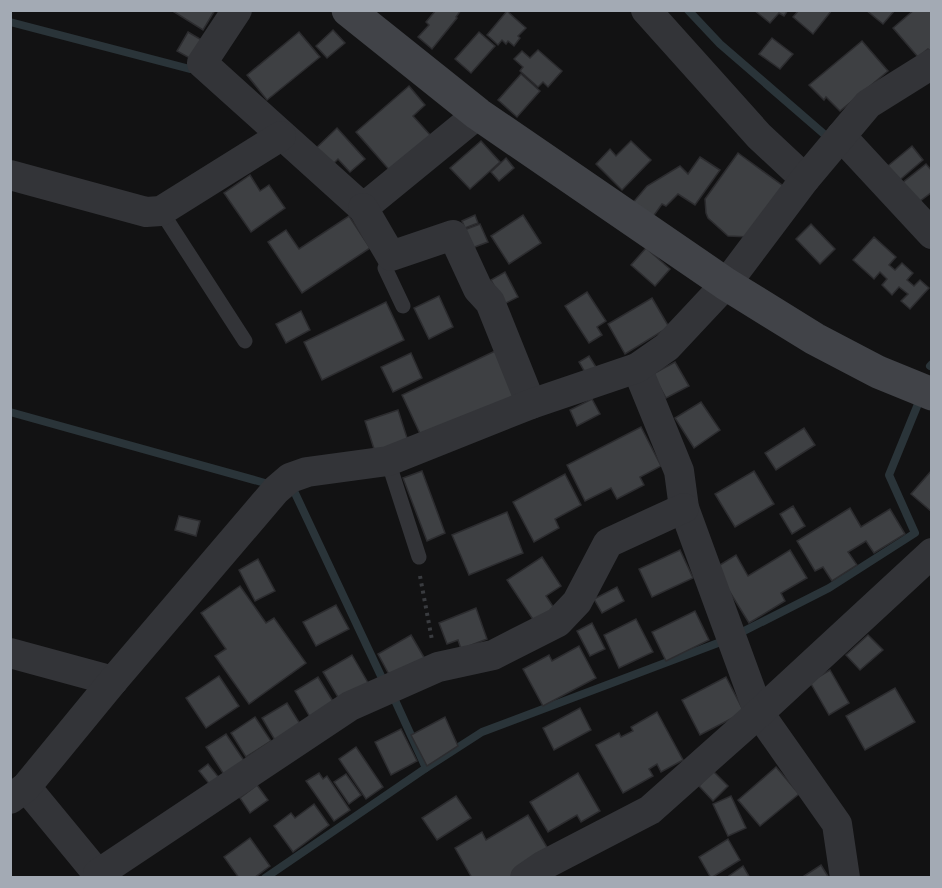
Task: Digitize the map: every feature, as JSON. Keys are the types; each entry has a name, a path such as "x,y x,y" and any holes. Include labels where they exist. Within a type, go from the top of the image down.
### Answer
{"street":[{"path":"237,10 202,63 363,208 391,256 453,235 478,289 490,302 531,404"},
{"path":"348,10 478,114 726,284 815,339 878,372 932,394"},
{"path":"646,10 759,136 805,179"},
{"path":"684,508 608,543 577,602 558,622 493,655 438,667 350,706 100,876 18,793 276,490 290,478 307,472 388,461 531,404 637,368 667,348 726,284 805,179 868,104 932,64"},
{"path":"363,208 478,114"},
{"path":"10,175 146,212 161,212 281,136"},
{"path":"841,136 932,234"},
{"path":"637,368 678,471 684,508 759,713 837,824 845,878"},
{"path":"525,878 650,810 932,553"},
{"path":"10,653 113,681"}],"lane":[{"path":"161,212 245,341"},
{"path":"391,256 385,268 403,306"},
{"path":"388,461 419,557"}],"path":[{"path":"419,557 417,563 438,667"}],"building":[{"path":"171,10 215,10 203,30"},
{"path":"436,10 461,10 432,49 418,37 429,25 426,22"},
{"path":"754,10 788,10 784,16 779,13 770,23"},
{"path":"799,10 832,10 813,34 793,17"},
{"path":"866,10 895,10 883,24"},
{"path":"914,10 932,10 932,52 928,49 918,57 893,28"},
{"path":"507,11 526,28 518,36 520,38 514,46 502,40 498,45 487,35"},
{"path":"333,30 345,43 327,58 316,46"},
{"path":"188,32 205,42 195,61 177,51"},
{"path":"299,32 320,57 267,100 247,75"},
{"path":"479,32 495,46 471,73 455,59"},
{"path":"772,38 793,54 780,69 759,54"},
{"path":"862,41 888,71 840,111 826,97 824,100 809,85"},
{"path":"538,50 562,71 548,87 543,82 538,87 520,71 523,67 514,59 522,51 530,58"},
{"path":"521,74 540,91 517,117 498,100"},
{"path":"409,86 425,105 413,116 432,137 392,173 356,132"},
{"path":"337,128 365,159 350,172 338,159 328,169 312,152"},
{"path":"481,141 500,162 470,189 450,168"},
{"path":"631,141 651,160 622,190 596,164 610,149 616,156"},
{"path":"912,146 923,160 895,184 883,170"},
{"path":"738,153 786,188 750,237 728,236 708,218 706,213 705,199"},
{"path":"700,157 720,170 695,205 678,194 666,206 662,204 652,218 631,205 647,186 680,166 688,174"},
{"path":"506,158 514,168 499,181 491,172"},
{"path":"926,164 932,171 932,192 912,207 897,187"},
{"path":"250,175 260,191 269,185 285,208 251,232 224,193"},
{"path":"475,215 478,223 465,228 462,221"},
{"path":"523,215 541,243 509,264 491,236"},
{"path":"349,216 370,248 302,293 268,242 286,230 299,249"},
{"path":"480,224 488,242 472,248 464,230"},
{"path":"811,224 835,249 820,264 796,239"},
{"path":"874,237 896,257 889,265 895,270 902,263 913,273 907,280 914,286 920,280 929,288 910,309 901,301 908,294 899,287 892,295 882,285 887,279 880,272 874,279 853,260"},
{"path":"646,248 670,269 655,286 631,265"},
{"path":"505,272 518,297 504,304 491,280"},
{"path":"587,292 606,321 597,327 602,335 589,343 565,306"},
{"path":"439,296 453,327 429,339 414,308"},
{"path":"652,298 669,327 625,354 608,324"},
{"path":"386,302 404,340 322,380 304,342"},
{"path":"301,311 310,330 286,343 276,324"},
{"path":"495,351 517,396 423,440 402,395"},
{"path":"411,353 422,378 393,392 381,367"},
{"path":"589,356 596,367 586,374 579,362"},
{"path":"675,362 689,386 666,398 653,374"},
{"path":"592,399 600,414 577,426 570,410"},
{"path":"701,402 720,430 694,448 675,418"},
{"path":"398,410 409,444 376,455 365,421"},
{"path":"641,427 661,466 640,477 644,485 617,499 611,488 585,501 567,465"},
{"path":"804,428 815,445 776,470 765,453"},
{"path":"932,470 932,512 911,494"},
{"path":"422,471 445,533 427,541 403,478"},
{"path":"754,471 774,504 735,527 715,494"},
{"path":"565,474 581,505 555,519 559,528 534,542 513,502"},
{"path":"793,506 805,526 792,534 780,514"},
{"path":"850,508 861,527 890,509 905,534 874,553 866,541 848,552 857,565 832,581 823,567 815,571 797,541"},
{"path":"507,512 523,553 469,575 452,535"},
{"path":"179,516 200,521 196,536 175,530"},
{"path":"680,550 693,578 652,597 639,569"},
{"path":"790,550 807,578 781,593 785,601 749,623 715,568 736,555 748,576"},
{"path":"542,557 561,586 546,596 556,611 536,624 507,580"},
{"path":"258,559 275,591 255,601 239,570"},
{"path":"240,586 266,623 274,618 306,663 249,704 215,656 226,649 201,613"},
{"path":"617,587 624,601 602,613 594,599"},
{"path":"336,605 349,629 316,646 303,622"},
{"path":"476,608 487,639 461,649 458,640 447,644 439,623"},
{"path":"695,611 709,640 666,661 652,632"},
{"path":"636,619 653,652 619,668 604,635"},
{"path":"592,623 605,649 590,656 577,631"},
{"path":"411,635 425,659 391,678 378,654"},
{"path":"868,635 883,650 860,670 846,655"},
{"path":"579,646 596,678 543,706 523,669 549,655 552,661"},
{"path":"352,655 371,688 342,704 323,672"},
{"path":"830,670 849,703 829,715 810,682"},
{"path":"219,676 239,706 206,728 186,698"},
{"path":"318,677 334,703 314,724 295,691"},
{"path":"726,677 744,712 700,735 682,700"},
{"path":"895,688 915,722 865,750 846,716"},
{"path":"287,703 302,727 276,742 262,718"},
{"path":"580,708 591,730 554,750 543,728"},
{"path":"657,712 683,760 661,772 657,764 649,769 653,776 623,793 596,745 619,733 621,737 633,731 631,727"},
{"path":"255,717 271,741 246,757 231,733"},
{"path":"445,717 458,746 427,766 411,735"},
{"path":"401,729 417,761 391,775 375,742"},
{"path":"226,734 245,762 225,776 206,747"},
{"path":"356,747 383,787 366,799 339,759"},
{"path":"208,764 220,779 211,786 199,771"},
{"path":"776,767 799,794 760,826 738,800"},
{"path":"713,771 728,786 713,801 699,786"},
{"path":"319,773 323,779 327,776 350,810 334,821 306,781"},
{"path":"578,773 600,811 581,822 577,815 548,832 530,802"},
{"path":"346,774 361,795 349,804 334,782"},
{"path":"257,785 268,800 250,813 240,798"},
{"path":"456,796 471,818 437,840 422,818"},
{"path":"731,796 746,828 728,836 713,804"},
{"path":"314,804 329,825 293,852 274,826 291,813 295,818"},
{"path":"528,815 551,854 513,878 472,878 455,848 482,832 486,840"},
{"path":"250,838 270,866 254,878 239,878 224,857"},
{"path":"728,839 740,860 711,878 699,857"},
{"path":"821,865 829,878 801,878"},
{"path":"743,866 750,878 726,878"}],"waterway":[{"path":"688,10 720,44 824,134"},
{"path":"10,22 190,69"},
{"path":"744,631 829,588 915,533 889,475 918,404"},
{"path":"10,412 265,483"},
{"path":"294,491 381,676"},
{"path":"265,878 482,732 718,643"},
{"path":"393,696 426,768"}]}
